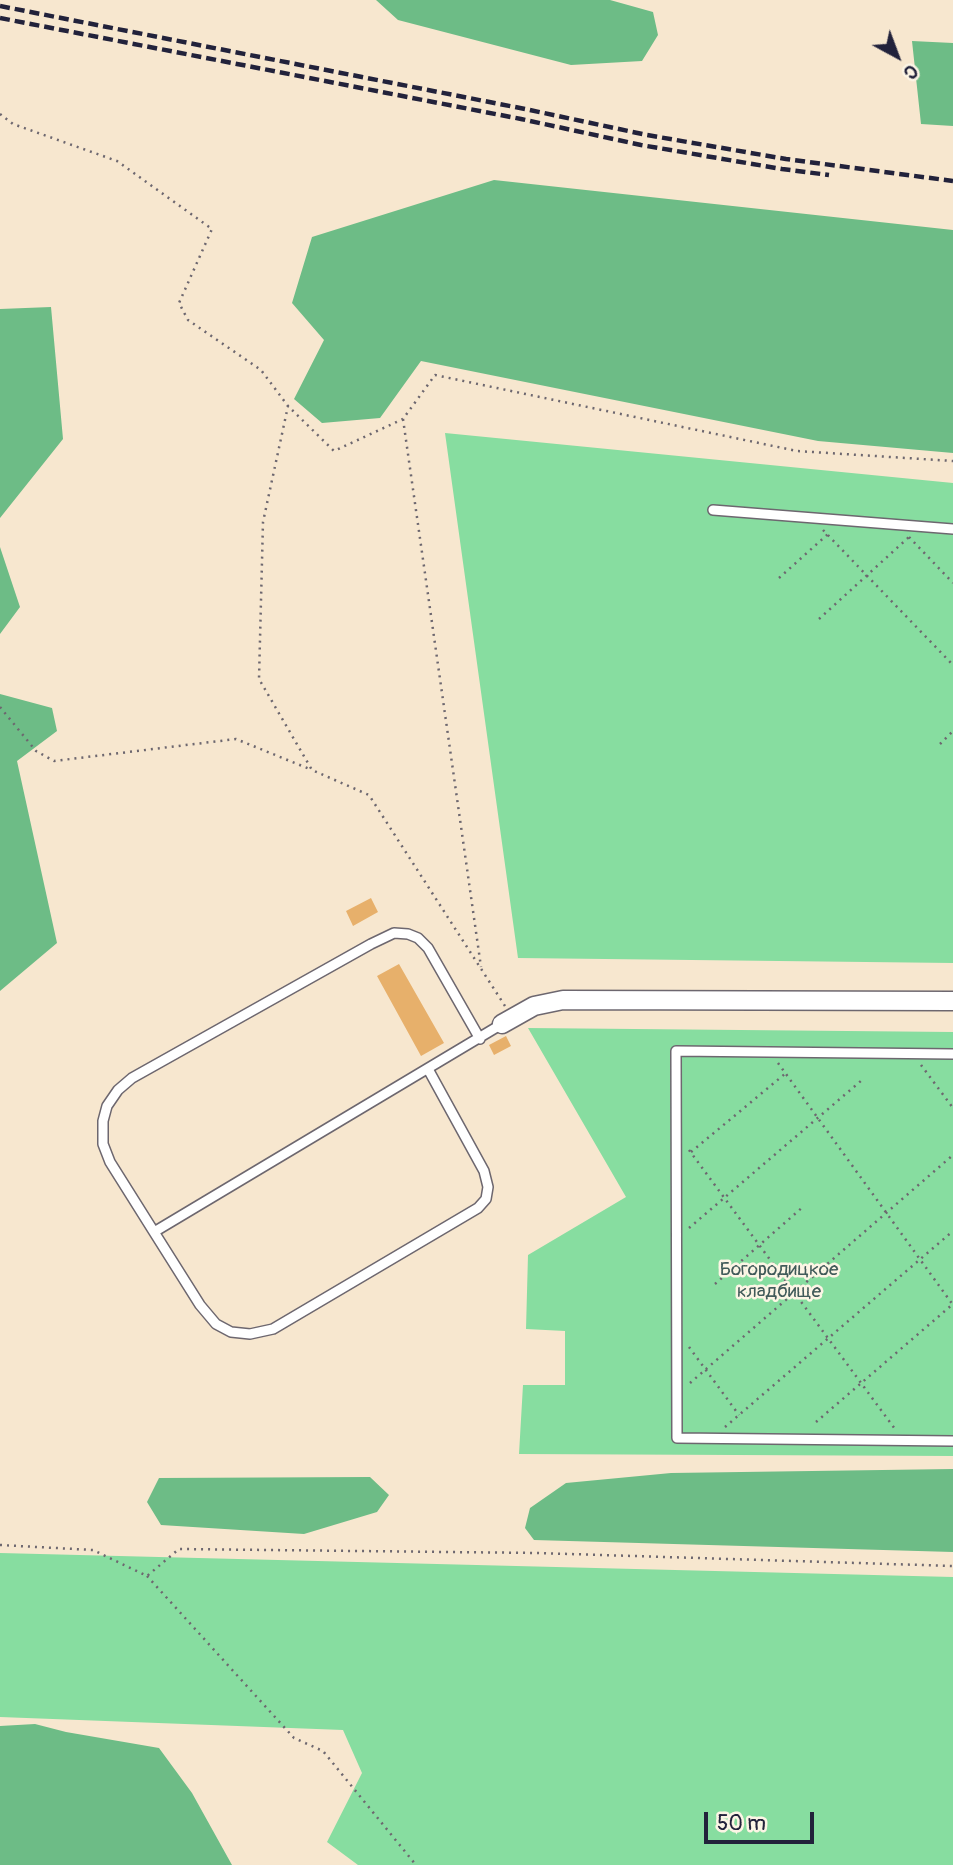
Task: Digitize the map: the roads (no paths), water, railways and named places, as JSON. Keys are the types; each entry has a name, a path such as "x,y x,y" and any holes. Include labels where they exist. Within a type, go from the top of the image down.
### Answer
{"street":[{"path":"507,1021 534,1006 563,1000 953,1001"}],"lane":[{"path":"713,510 953,529"},
{"path":"428,1069 484,1171 488,1187 486,1199 478,1208 273,1329 250,1334 231,1332 216,1324 200,1305 110,1162 103,1144 103,1121 107,1106 118,1090 132,1078 394,933 418,938 428,948 480,1039"},
{"path":"154,1232 507,1021"},
{"path":"953,1054 676,1051 677,1438 953,1441"}],"railway":[{"path":"0,6 647,135 786,159 953,181"},
{"path":"0,18 521,119 641,145 829,175"}],"park label":[{"name":"Богородицкое кладбище","path":"779,1281"}]}
